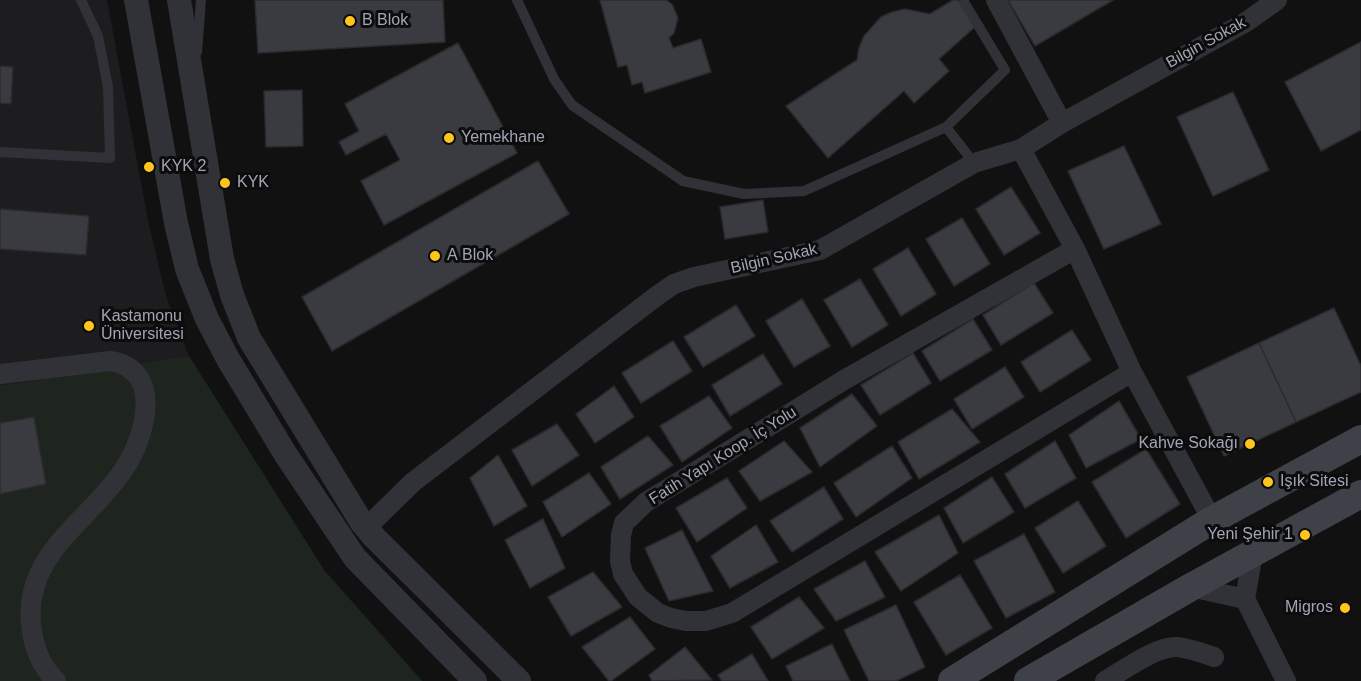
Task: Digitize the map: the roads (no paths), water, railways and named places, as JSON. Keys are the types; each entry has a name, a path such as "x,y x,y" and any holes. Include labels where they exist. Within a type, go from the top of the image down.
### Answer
{"main road":[{"path":"952,681 1212,520 1361,439"},
{"path":"1028,681 1191,587 1361,494"}],"street":[{"path":"136,0 176,223 187,269 207,320 286,455 355,558 475,681"},
{"path":"179,0 215,226 224,268 241,320 267,370 366,528 519,681"},
{"path":"996,0 1062,123"},
{"name":"Bilgin Sokak","path":"366,528 413,482 674,284 694,277 819,250 974,163 1021,149 1062,123 1246,22 1277,0"},
{"path":"154,102 194,95"},
{"path":"1021,149 1075,249 1132,372 1212,520"},
{"name":"Fatih Yapı Koop. İç Yolu","path":"1075,249 844,380 646,502 624,523 621,548 623,574 638,597 658,613 671,618 706,621 732,613 1132,372"},
{"path":"0,374 110,361 129,368 146,393 146,412 141,437 123,472 52,550 34,585 30,615 32,631 41,660 56,681"},
{"path":"1253,553 1245,599 1286,681"},
{"path":"1191,587 1245,599"},
{"path":"1105,681 1159,650 1170,647 1188,649 1214,657"}],"lane":[{"path":"0,152 110,158 108,87 98,36 81,0"},
{"path":"194,95 201,0"},
{"path":"517,0 554,79 572,105 683,181 744,194 804,191 946,126 1005,70 964,2"},
{"path":"946,126 974,163"}],"place":[{"name":"B Blok","path":"350,21"},
{"name":"Yemekhane","path":"449,138"},
{"name":"KYK 2","path":"149,167"},
{"name":"KYK","path":"225,183"},
{"name":"A Blok","path":"435,256"},
{"name":"Kastamonu Üniversitesi","path":"89,326"},
{"name":"Kahve Sokağı","path":"1250,444"},
{"name":"Işık Sitesi","path":"1268,482"},
{"name":"Yeni Şehir 1","path":"1305,535"},
{"name":"Migros","path":"1345,608"}]}
